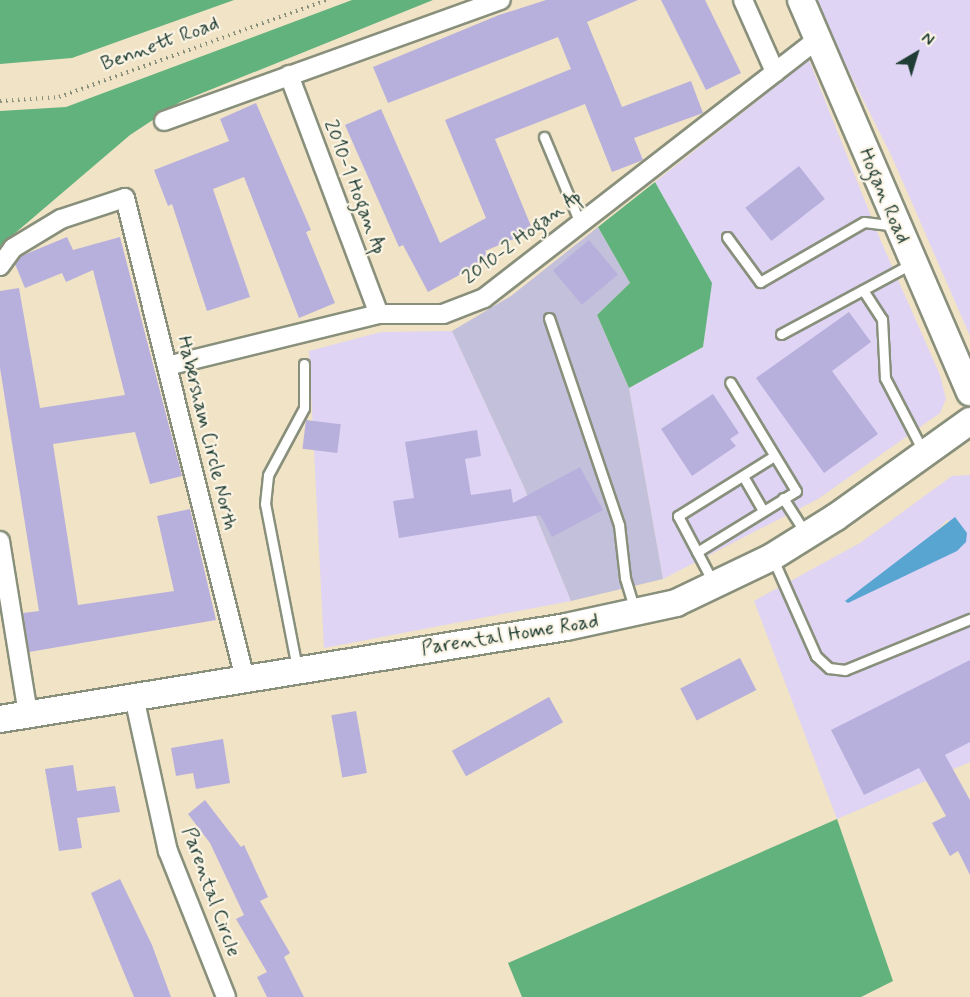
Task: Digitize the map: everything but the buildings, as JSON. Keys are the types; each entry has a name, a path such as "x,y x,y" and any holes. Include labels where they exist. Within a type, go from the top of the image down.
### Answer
{"street":[{"path":"164,121 501,0"},
{"path":"743,0 775,72"},
{"name":"Hogan Road","path":"801,0 970,392"},
{"name":"2010-2 Hogan Ap","path":"167,366 379,314 443,314 484,298 818,39"},
{"name":"2010-1 Hogan Ap","path":"289,75 379,314"},
{"name":"Habersham Circle North","path":"0,266 13,248 61,219 124,198 245,679"},
{"name":"Parental Home Road","path":"0,719 636,613 676,603 772,557 970,421"},
{"path":"0,542 28,714"},
{"name":"Parental Circle","path":"134,697 168,850 226,997"}],"lane":[{"path":"544,137 580,223"},
{"path":"727,237 760,282 864,222 897,227"},
{"path":"781,334 913,263"},
{"path":"863,290 882,319 885,378 924,454"},
{"path":"549,318 619,525 626,578 636,613"},
{"path":"297,670 265,504 268,475 304,408 304,364"},
{"path":"697,552 795,491 730,382"},
{"path":"715,586 678,516 774,456"},
{"path":"743,476 763,510"},
{"path":"783,498 806,535"},
{"path":"772,557 816,656 829,668 845,670 970,619"}],"path":[{"name":"Bennett Road","path":"0,101 59,97 327,0"}],"shaded area":[{"path":"813,0 970,0 970,336 892,157"},
{"path":"809,60 880,239 940,375 946,399 940,413 818,499 663,579 629,388 703,347 711,284 655,182"},
{"path":"598,227 630,283 597,315 629,388 663,579 571,601 523,485 452,331 511,296"},
{"path":"452,331 523,485 571,601 324,648 309,351 381,332"},
{"path":"970,475 970,762 837,819 754,601 860,543 952,476","holes":["948,519 957,551 934,534"]}],"green space":[{"path":"0,0 234,0 72,58 0,64"},
{"path":"352,0 433,0 180,102 130,135 0,246 0,111 66,107"},
{"path":"655,182 712,283 703,347 629,388 597,315 630,283 598,227"},
{"path":"837,819 893,981 861,997 522,997 508,963"}],"water":[{"path":"955,517 967,533 966,542 957,551 848,603 845,601"}]}
